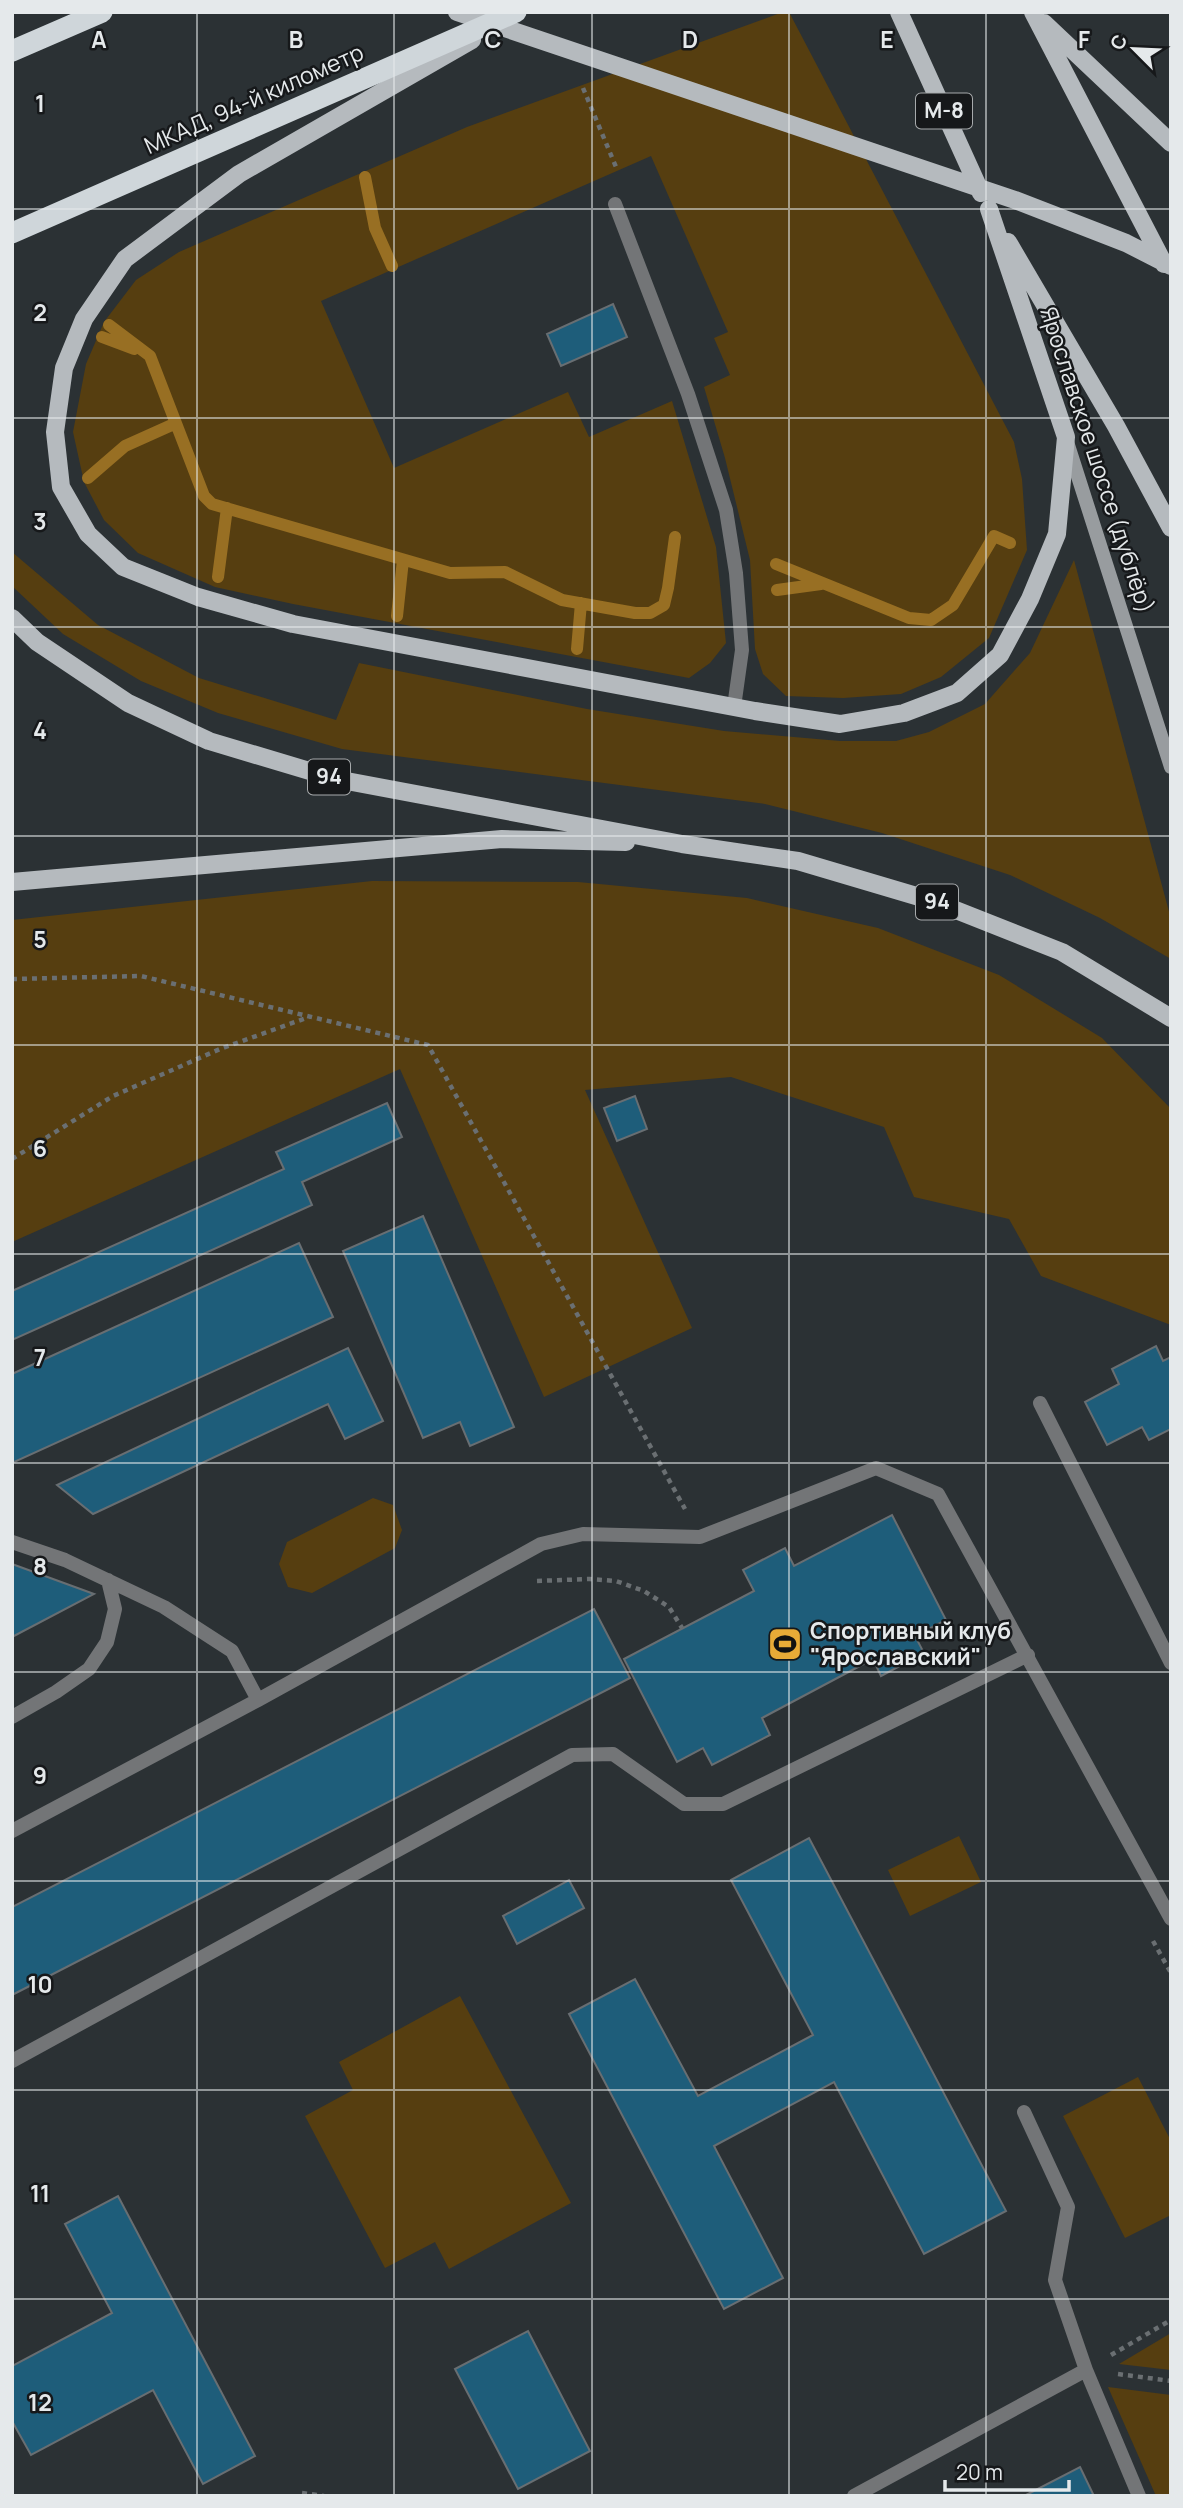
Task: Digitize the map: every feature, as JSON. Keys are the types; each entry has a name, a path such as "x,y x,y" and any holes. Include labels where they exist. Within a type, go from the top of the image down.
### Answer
{"highway":[{"path":"12,51 102,12"},
{"name":"МКАД, 94-й километр","path":"12,233 518,12"}],"main road":[{"path":"457,12 1015,200 1126,243 1171,265"},
{"path":"518,12 239,174 125,259 84,319 64,368 55,432 61,486 88,534 123,567 198,597 293,624 734,707 840,724 904,713 957,693 1000,656 1030,599 1057,534 1066,437"},
{"name":"М-8","path":"899,12 989,209"},
{"path":"1033,12 1171,144"},
{"path":"1033,12 1171,277"},
{"path":"989,209 1116,426 1171,528"},
{"name":"Ярославское шоссе (дублёр)","path":"989,209 1066,437"},
{"name":"94","path":"12,618 37,642 128,703 209,741 335,779 682,844 799,861 933,901 1062,952 1171,1018"},
{"name":"94","path":"12,882 502,839 682,844"}],"street":[{"name":"Ярославское шоссе (дублёр)","path":"1066,437 1171,767"}],"lane":[{"path":"615,204 688,394 726,510 736,573 742,650 734,707"},
{"path":"1040,1403 1171,1663"},
{"path":"12,1831 258,1700 541,1544 583,1534 700,1537 876,1468 938,1494 1171,1919"},
{"path":"12,1542 65,1560 164,1607 232,1651 258,1700"},
{"path":"12,1717 89,1669 107,1642 115,1609 108,1580"},
{"path":"12,2061 572,1755 613,1754 684,1804 723,1804 1028,1655"},
{"path":"1024,2112 1068,2207 1055,2280 1086,2370 1139,2496"},
{"path":"854,2496 1086,2370"}],"path":[{"path":"583,88 616,167"},
{"path":"12,979 141,976 428,1045 700,1537"},
{"path":"12,1160 113,1096 220,1049 310,1017"},
{"path":"524,1581 616,1581 644,1591 669,1607 682,1628"},
{"path":"1086,2370 1171,2320"},
{"path":"1086,2370 1171,2381"},
{"path":"302,2493 324,2496"}],"shaded area":[{"path":"789,12 1014,442 1022,479 1027,550 989,638 941,677 901,694 843,698 786,696 763,674 755,649 750,560 704,387 730,375 714,338 728,332 651,156 321,301 394,468 568,392 589,437 672,401 716,547 726,643 710,663 689,678 215,587 138,553 104,520 84,482 73,432 86,364 104,322 136,280 179,252 467,127"},
{"path":"12,552 98,625 199,678 336,720 359,663 587,709 724,731 840,741 896,741 929,732 985,704 1030,653 1074,560 1171,919 1171,959 1100,918 1010,875 882,833 765,804 342,749 218,713 141,681 63,634 12,586"},
{"path":"372,881 578,882 747,898 878,928 999,975 1102,1038 1171,1109 1171,1325 1041,1276 1009,1219 914,1197 884,1127 731,1077 585,1090 692,1328 544,1397 400,1069 12,1242 12,920"},
{"path":"373,1498 393,1505 402,1530 395,1548 312,1593 288,1587 279,1564 287,1542"},
{"path":"959,1836 981,1882 910,1916 888,1870"},
{"path":"460,1996 571,2203 449,2269 435,2242 385,2268 305,2116 353,2090 339,2062"},
{"path":"1138,2077 1171,2141 1171,2215 1125,2238 1063,2116"},
{"path":"1171,2333 1171,2370 1119,2364"},
{"path":"1108,2387 1171,2395 1171,2496 1156,2496"}],"building":[{"path":"613,304 627,337 561,366 547,334"},
{"path":"635,1096 647,1129 617,1141 604,1108"},
{"path":"387,1103 402,1137 302,1182 312,1205 12,1340 12,1291 284,1169 276,1152"},
{"path":"423,1216 514,1427 470,1446 460,1422 423,1438 343,1251"},
{"path":"299,1243 333,1317 12,1463 12,1374"},
{"path":"1156,1346 1163,1361 1171,1357 1171,1429 1149,1440 1142,1427 1107,1445 1085,1402 1119,1384 1112,1369"},
{"path":"348,1348 383,1421 345,1439 328,1404 93,1514 57,1485"},
{"name":"Спортивный клуб \"Ярославский\"","path":"892,1515 946,1620 915,1636 924,1653 881,1676 873,1659 762,1718 770,1735 712,1765 703,1748 677,1762 624,1659 754,1591 743,1570 785,1548 794,1566"},
{"path":"12,1564 94,1594 12,1637"},
{"path":"594,1609 630,1678 12,1995 12,1907"},
{"path":"809,1838 1006,2211 924,2254 834,2082 714,2146 783,2278 724,2309 569,2014 635,1979 698,2096 813,2035 731,1880"},
{"path":"569,1880 584,1908 517,1944 503,1916"},
{"path":"118,2196 255,2456 203,2484 153,2390 31,2455 12,2421 12,2366 112,2313 65,2224"},
{"path":"528,2331 590,2451 518,2489 455,2369"},
{"path":"1080,2467 1094,2496 1024,2496 1028,2494"}],"waterway":[{"path":"365,177 375,228 392,266"},
{"path":"109,325 150,356 204,496 212,504 450,573 505,572 562,600 635,613 650,613 664,605 675,537"},
{"path":"102,337 134,349"},
{"path":"88,478 125,446 174,424"},
{"path":"218,577 227,508"},
{"path":"776,564 909,618 931,620 953,605 994,536 1010,543"},
{"path":"397,616 403,560"},
{"path":"777,590 821,584"},
{"path":"577,649 581,603"}],"place":[{"name":"Спортивный клуб \"Ярославский\"","path":"785,1644"}]}
